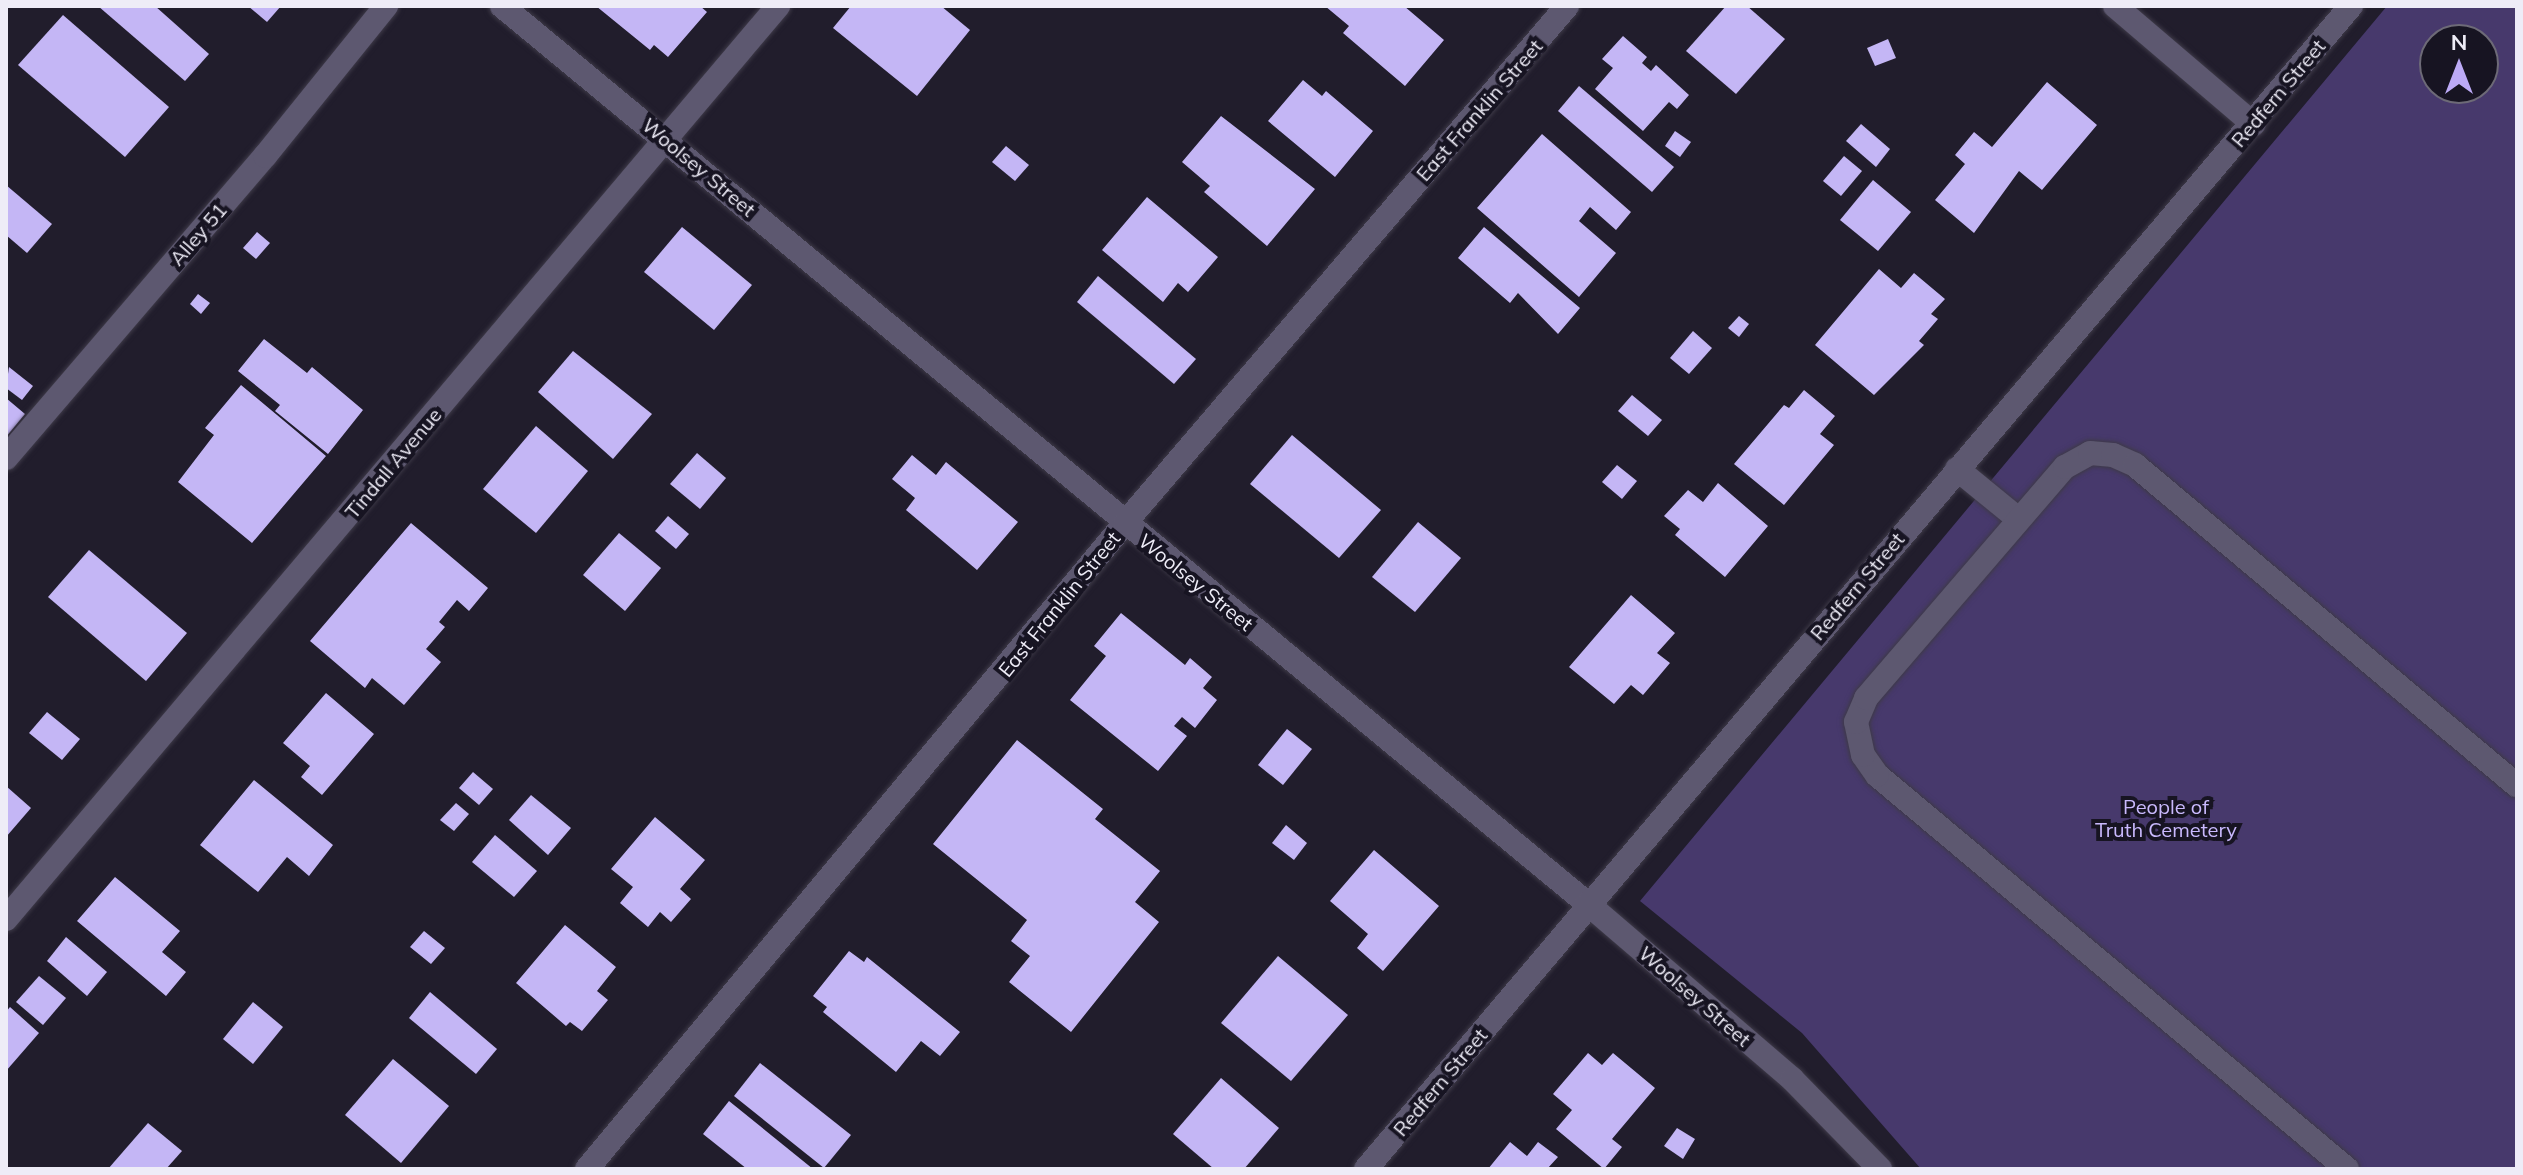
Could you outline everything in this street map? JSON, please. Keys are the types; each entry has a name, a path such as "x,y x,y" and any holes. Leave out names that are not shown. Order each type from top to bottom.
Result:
{"street":[{"name":"Alley 51","path":"6,458 255,168 386,6"},
{"name":"Woolsey Street","path":"502,6 1588,904 1792,1079 1880,1169"},
{"name":"Tindall Avenue","path":"6,919 778,6"},
{"name":"East Franklin Street","path":"587,1169 1125,523 1567,6"},
{"path":"2115,6 2253,124"},
{"name":"Redfern Street","path":"1366,1169 2351,6"},
{"path":"2347,1169 1877,775 1863,755 1856,722 1866,698 2017,518 2065,467 2090,453 2113,455 2135,465 2517,785"},
{"path":"1957,469 2017,518"}],"green space":[{"name":"People of Truth Cemetery","path":"2387,6 2517,6 2517,1169 1921,1169 1802,1033 1640,901"}],"building":[{"path":"98,6 155,6 209,54 185,81"},
{"path":"248,6 281,6 267,22"},
{"path":"596,6 700,6 707,12 668,57 654,45 650,50"},
{"path":"851,6 941,6 970,30 917,96 833,28"},
{"path":"1325,6 1404,6 1444,40 1405,86 1343,33 1349,26"},
{"path":"1726,6 1747,6 1785,39 1736,94 1686,51"},
{"path":"63,15 169,107 125,157 18,65"},
{"path":"1623,36 1647,57 1642,63 1651,71 1656,65 1689,95 1677,109 1669,102 1643,131 1595,89 1613,68 1602,59"},
{"path":"1888,39 1896,58 1875,66 1867,48"},
{"path":"1303,80 1322,96 1326,91 1373,131 1335,177 1268,121"},
{"path":"2047,82 2097,125 2042,190 2019,171 1974,233 1935,200 1965,164 1955,155 1974,132 1992,147"},
{"path":"1579,86 1674,167 1652,192 1558,111"},
{"path":"1221,116 1315,189 1267,246 1204,192 1210,186 1182,162"},
{"path":"1861,124 1890,149 1876,167 1846,141"},
{"path":"1675,131 1691,142 1680,157 1665,146"},
{"path":"1542,134 1631,212 1616,230 1590,207 1579,221 1616,253 1579,297 1477,208"},
{"path":"1006,146 1029,165 1015,181 992,162"},
{"path":"1844,156 1862,171 1841,196 1823,181"},
{"path":"1873,180 1911,212 1878,251 1840,220"},
{"path":"6,185 52,224 27,253 6,235"},
{"path":"1147,197 1218,257 1188,292 1178,283 1163,302 1102,250"},
{"path":"682,227 752,285 714,330 644,272"},
{"path":"1484,227 1580,308 1558,334 1518,293 1510,303 1458,258"},
{"path":"257,232 270,243 256,259 243,248"},
{"path":"1879,269 1901,288 1914,273 1945,299 1931,314 1938,319 1919,341 1924,345 1874,395 1815,345"},
{"path":"1098,276 1196,359 1174,384 1077,302"},
{"path":"198,294 210,303 201,314 190,304"},
{"path":"1739,316 1749,324 1739,337 1728,328"},
{"path":"1693,331 1712,348 1689,374 1670,358"},
{"path":"264,339 307,373 312,367 363,410 328,454 275,411 280,405 238,371"},
{"path":"573,351 652,414 613,459 538,392"},
{"path":"9,367 33,386 22,400 6,388"},
{"path":"241,385 326,456 252,543 178,482 214,435 205,428"},
{"path":"1804,390 1835,416 1820,434 1834,445 1784,505 1734,464 1784,405 1789,408"},
{"path":"1632,395 1662,420 1648,436 1618,411"},
{"path":"6,398 25,414 6,437"},
{"path":"536,426 588,471 536,533 483,489"},
{"path":"1292,435 1381,510 1339,558 1250,484"},
{"path":"697,453 726,478 700,509 670,484"},
{"path":"912,455 936,475 946,462 1018,522 977,570 906,510 915,498 892,479"},
{"path":"1617,465 1637,481 1622,499 1602,482"},
{"path":"1718,483 1768,526 1725,577 1675,535 1680,529 1664,516 1688,490 1703,502"},
{"path":"668,516 689,534 676,549 655,531"},
{"path":"1418,522 1461,558 1415,612 1372,577"},
{"path":"411,523 488,588 469,611 457,600 439,622 445,627 426,649 441,662 404,705 372,678 365,688 310,641"},
{"path":"619,533 661,568 625,611 583,575"},
{"path":"89,550 187,633 146,681 48,597"},
{"path":"1631,595 1675,633 1657,653 1670,663 1643,695 1631,685 1614,704 1569,667"},
{"path":"1121,613 1185,665 1190,658 1212,677 1203,688 1217,700 1195,728 1182,717 1174,726 1187,736 1158,771 1070,700 1106,656 1094,646"},
{"path":"326,693 374,734 322,795 301,777 310,766 283,743"},
{"path":"47,712 80,739 62,760 29,733"},
{"path":"1287,729 1312,749 1283,785 1258,765"},
{"path":"1017,740 1103,809 1095,819 1160,871 1135,902 1159,922 1071,1032 1009,982 1030,956 1011,941 1027,920 933,844"},
{"path":"473,772 493,789 479,805 459,788"},
{"path":"254,780 333,845 309,876 287,857 258,892 200,845"},
{"path":"6,786 31,808 6,837"},
{"path":"531,795 571,828 548,855 509,820"},
{"path":"456,803 469,814 454,831 440,820"},
{"path":"655,817 705,860 680,889 691,899 671,922 660,912 648,927 620,903 633,887 611,869"},
{"path":"1286,825 1307,843 1294,860 1272,843"},
{"path":"495,835 537,871 514,897 472,862"},
{"path":"1374,850 1439,906 1383,971 1357,948 1368,934 1330,901"},
{"path":"115,877 180,931 162,952 186,972 166,996 77,921"},
{"path":"565,925 616,967 597,991 608,1000 582,1031 570,1022 566,1026 516,983"},
{"path":"424,931 445,948 431,964 410,947"},
{"path":"66,937 107,972 87,996 47,961"},
{"path":"849,951 864,962 867,957 960,1032 940,1056 921,1041 896,1072 823,1012 827,1007 813,996"},
{"path":"1278,956 1348,1015 1291,1081 1221,1023"},
{"path":"39,976 66,998 43,1025 16,1002"},
{"path":"430,992 497,1049 476,1074 409,1018"},
{"path":"253,1002 283,1027 253,1064 223,1039"},
{"path":"10,1007 39,1033 6,1071 6,1012"},
{"path":"1588,1053 1602,1065 1613,1053 1655,1088 1612,1139 1622,1147 1604,1169 1556,1129 1572,1110 1553,1094"},
{"path":"393,1059 449,1106 401,1163 345,1115"},
{"path":"760,1063 851,1135 824,1168 734,1096"},
{"path":"1221,1078 1279,1128 1244,1169 1214,1169 1173,1134"},
{"path":"729,1101 813,1169 747,1169 703,1134"},
{"path":"148,1123 182,1151 166,1169 108,1169"},
{"path":"1677,1128 1695,1139 1683,1159 1664,1146"},
{"path":"1510,1142 1527,1156 1538,1142 1558,1157 1547,1169 1488,1169"}]}
